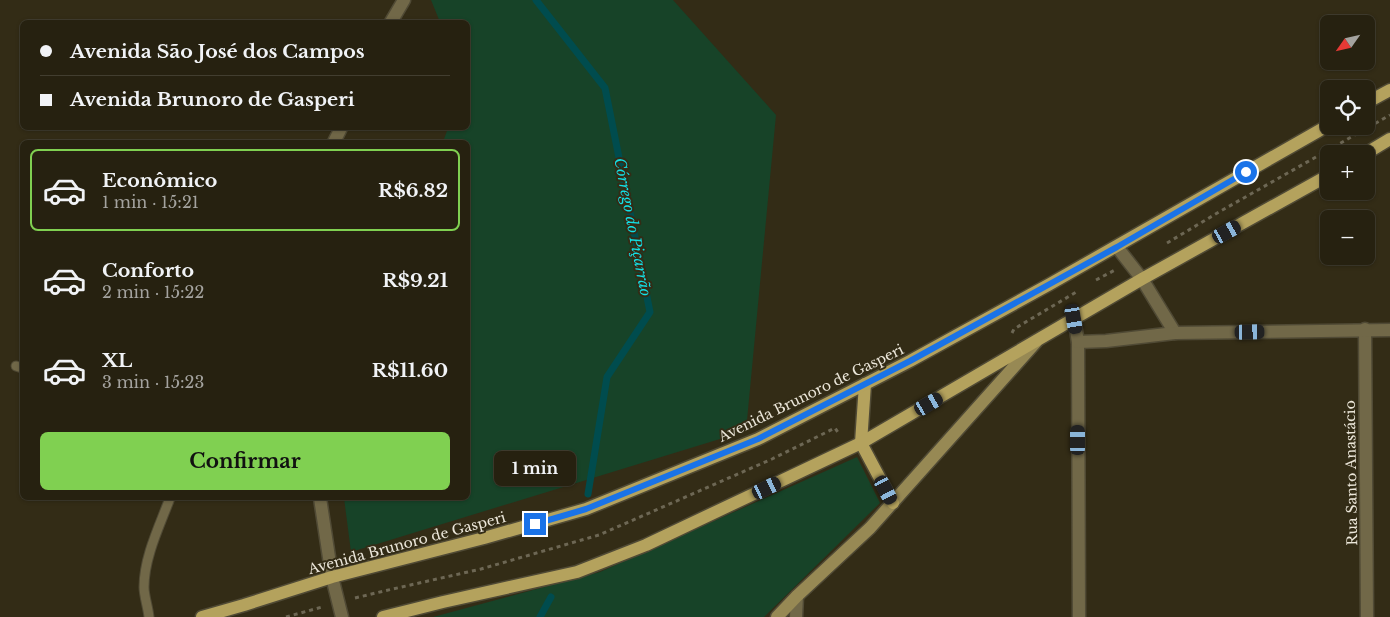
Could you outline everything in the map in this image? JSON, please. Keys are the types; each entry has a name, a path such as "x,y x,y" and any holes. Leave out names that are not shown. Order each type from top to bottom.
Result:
{"main road":[{"path":"1375,98 1390,90"},
{"name":"Avenida Brunoro de Gasperi","path":"202,617 244,606 332,577 484,538 586,509 758,439 910,361 1050,284 1320,129"},
{"path":"1375,148 1390,139"},
{"path":"384,617 577,572 646,545 861,443 1142,279 1320,180"},
{"path":"777,617 870,528 1038,339"},
{"path":"865,384 861,443 893,503"}],"street":[{"path":"392,20 404,0"},
{"path":"1117,247 1142,279 1175,333"},
{"path":"1074,319 1078,342 1079,617"},
{"name":"Rua Santo Anastácio","path":"1365,329 1368,617"},
{"path":"1078,342 1106,341 1175,333 1390,330"},
{"path":"320,500 332,577 342,617"},
{"path":"796,617 797,596"}],"lane":[{"path":"150,617 144,588 146,569 169,500"}],"green space":[{"path":"431,0 673,0 776,115 746,431 351,552 344,500 470,500 470,140 444,140 447,130 470,130 470,20 439,20"},
{"path":"857,457 880,503 764,617 433,617 600,572"}],"waterway":[{"name":"Córrego do Piçarrão","path":"536,0 605,88 650,312 607,377 588,494"},
{"name":"Córrego do Piçarrão","path":"540,617 551,597"}],"route":[{"path":"535,524 586,509 758,439 910,361 1117,247 1246,172"}]}
